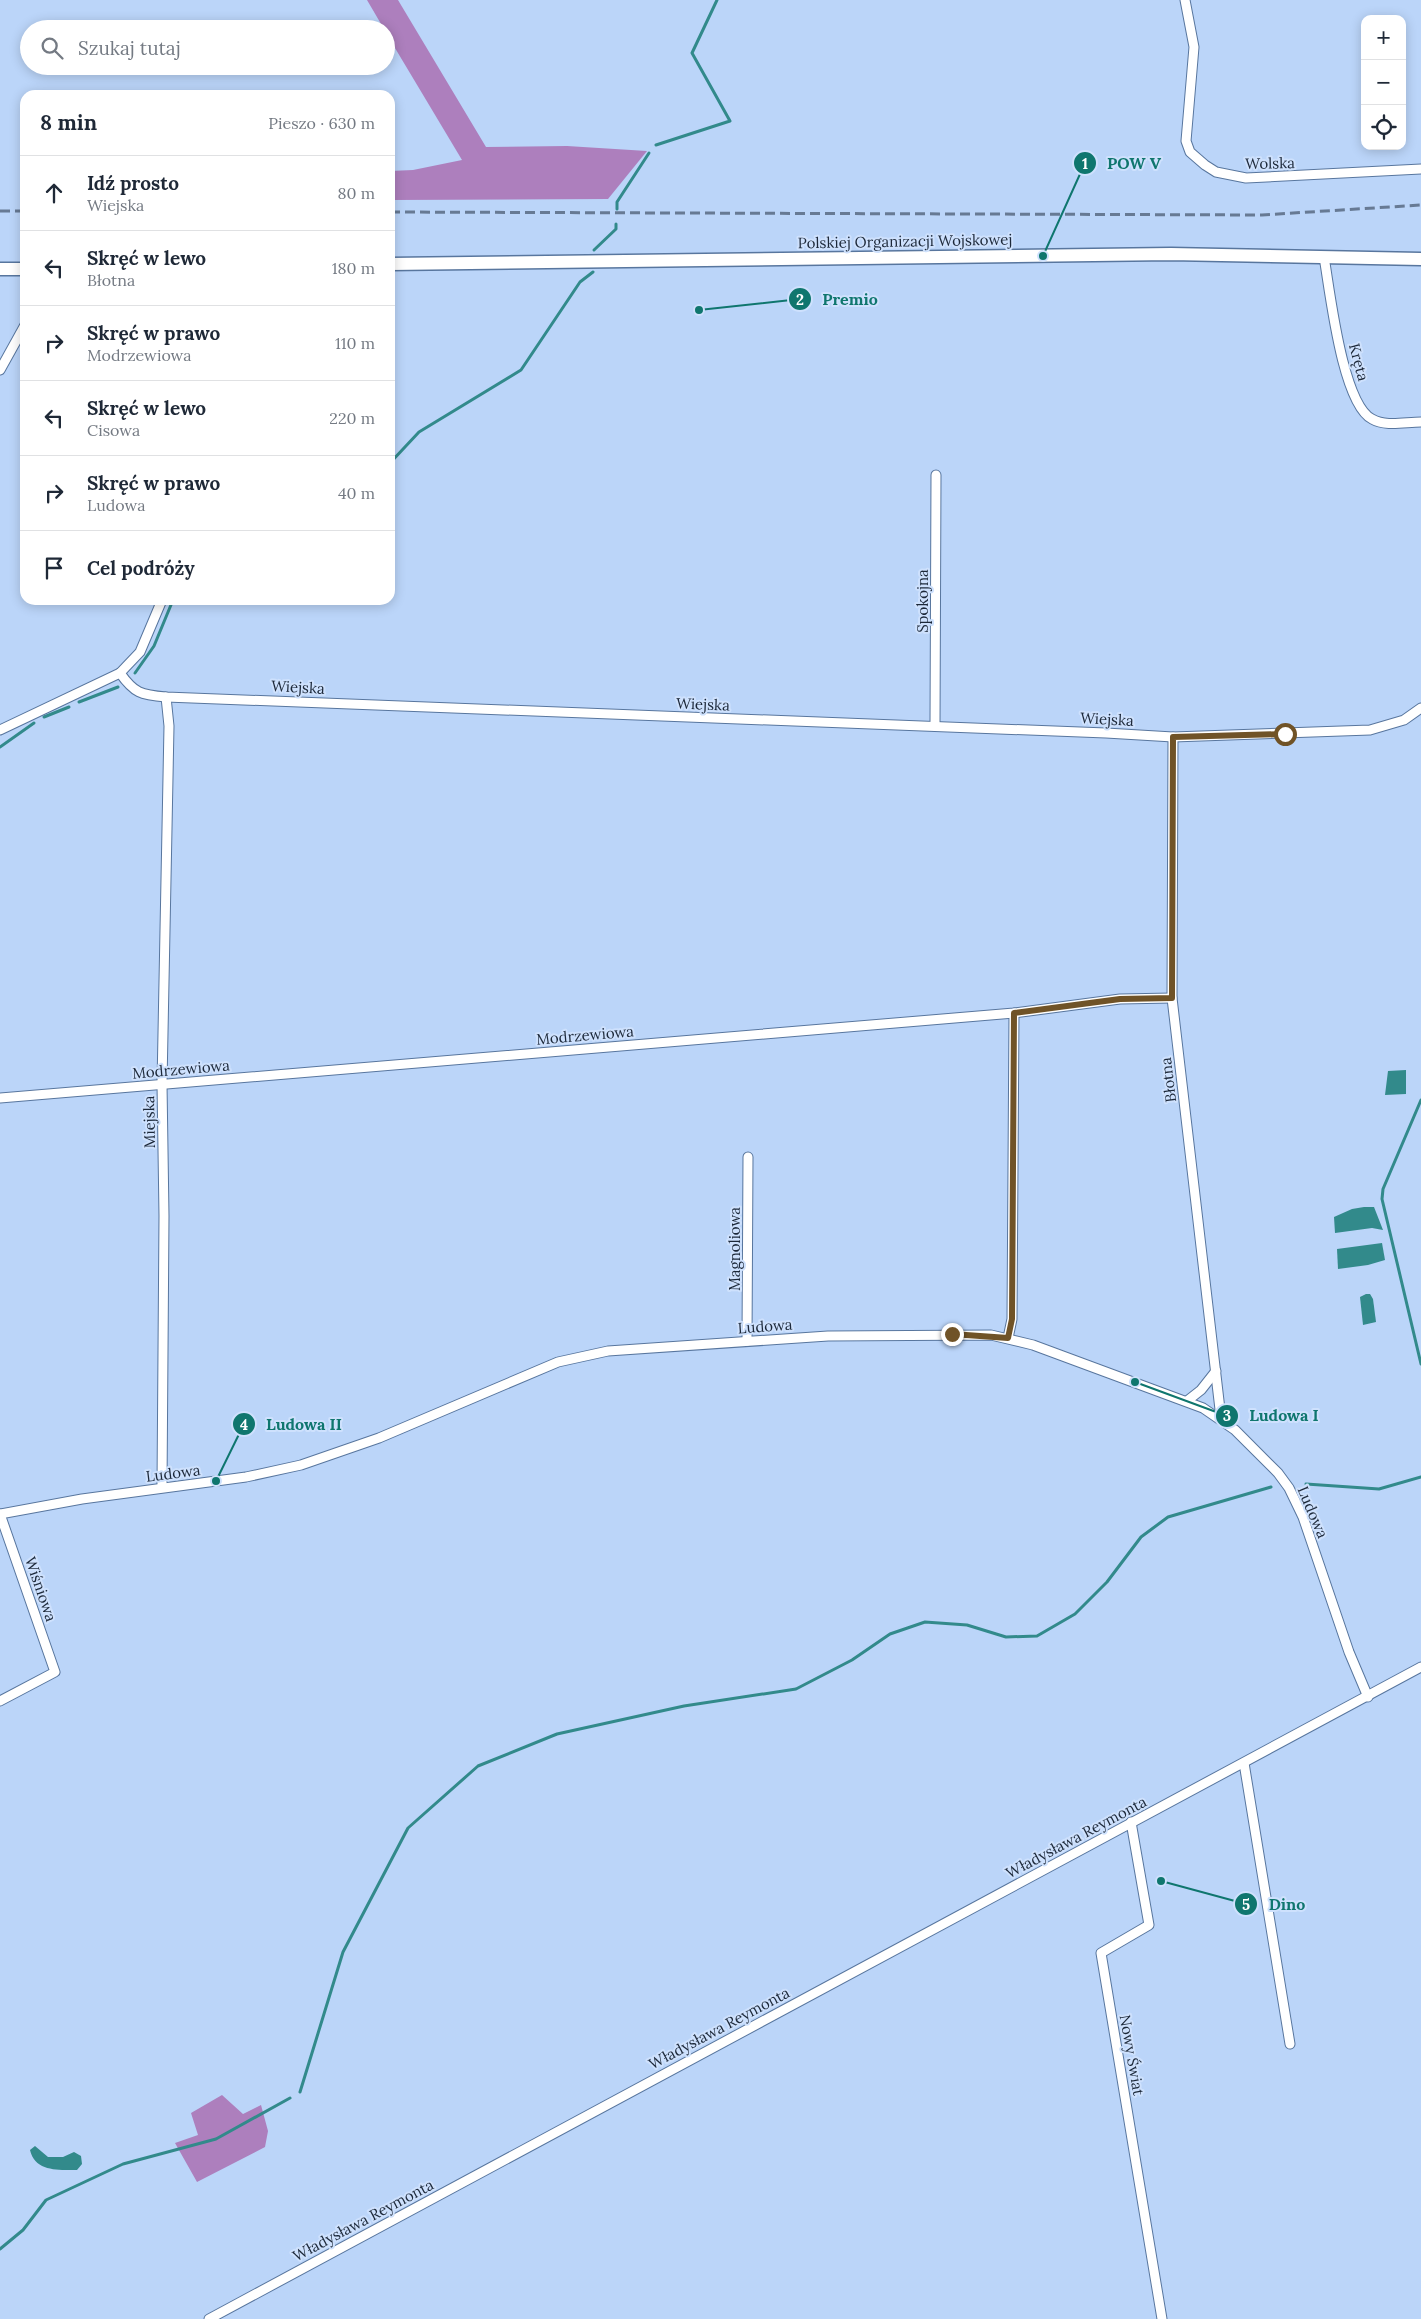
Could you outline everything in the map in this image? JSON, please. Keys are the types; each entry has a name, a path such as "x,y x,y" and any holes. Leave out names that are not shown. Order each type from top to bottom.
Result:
{"main road":[{"name":"Polskiej Organizacji Wojskowej","path":"395,264 1171,254 1421,259"},
{"path":"0,269 20,269"}],"street":[{"name":"Wolska","path":"1185,0 1194,47 1186,141 1190,152 1205,165 1216,172 1246,178 1421,168"},
{"name":"Kręta","path":"1324,257 1344,366 1362,410 1371,419 1384,424 1421,422"},
{"path":"0,370 20,334"},
{"name":"Spokojna","path":"936,475 936,726"},
{"path":"0,730 120,673 140,652 160,605"},
{"name":"Wiejska","path":"120,673 128,685 138,693 166,697 936,726 1173,737 1370,730 1404,720 1421,708"},
{"name":"Miejska","path":"162,1487 164,1216 162,1084 169,726 166,697"},
{"name":"Błotna","path":"1173,737 1172,998 1221,1418"},
{"name":"Modrzewiowa","path":"0,1098 1014,1013 1120,999 1172,998"},
{"path":"1008,1338 1012,1319 1014,1013"},
{"name":"Magnoliowa","path":"747,1341 748,1158"},
{"name":"Ludowa","path":"0,1514 162,1487 246,1477 309,1463 379,1438 558,1362 583,1355 608,1351 828,1336 952,1334 1008,1338 1033,1344 1187,1401 1221,1418 1235,1430 1278,1474 1296,1501 1349,1652 1368,1696"},
{"path":"1187,1401 1201,1390 1216,1371"},
{"name":"Wiśniowa","path":"0,1514 55,1672 0,1701"},
{"name":"Władysława Reymonta","path":"209,2319 1421,1667"},
{"path":"1244,1763 1290,2044"},
{"name":"Nowy Świat","path":"1131,1822 1149,1926 1101,1953 1162,2319"}],"shaded area":[{"path":"367,0 398,0 486,147 567,146 647,151 608,199 395,200 395,171 413,170 462,160 395,48 395,20 379,20"},
{"path":"1406,1070 1406,1094 1385,1095 1388,1071"},
{"path":"1374,1207 1383,1230 1372,1228 1335,1233 1334,1217 1352,1209"},
{"path":"1382,1243 1385,1260 1368,1265 1338,1269 1337,1249"},
{"path":"1370,1294 1373,1299 1376,1322 1363,1325 1360,1297"},
{"path":"222,2095 243,2114 261,2105 268,2131 265,2147 197,2182 175,2143 198,2135 191,2113"},
{"path":"35,2146 48,2157 63,2157 74,2152 81,2156 82,2164 77,2170 42,2166 33,2157 30,2150"}],"waterway":[{"path":"656,145 730,121 692,53 717,0"},
{"path":"617,209 617,202 649,153"},
{"path":"594,250 616,229 616,224"},
{"path":"395,458 419,432 521,370 580,282 593,272"},
{"path":"135,673 154,646 171,605"},
{"path":"79,702 118,687"},
{"path":"44,717 69,707"},
{"path":"0,747 34,723"},
{"path":"1421,1100 1383,1189 1382,1199 1421,1364"},
{"path":"1306,1484 1379,1489 1421,1477"},
{"path":"300,2092 343,1952 408,1828 478,1766 557,1734 684,1706 796,1689 852,1660 890,1634 925,1622 967,1625 1006,1637 1037,1636 1075,1614 1107,1582 1141,1537 1168,1517 1271,1487"},
{"path":"0,2249 23,2230 46,2200 123,2164 216,2139 290,2098"}],"railway":[{"path":"395,212 1262,215 1421,205"},
{"path":"0,211 20,211"}],"place":[{"name":"POW V","path":"1043,256"},
{"name":"Premio","path":"699,310"},
{"name":"Ludowa I","path":"1135,1382"},
{"name":"Ludowa II","path":"216,1481"},
{"name":"Dino","path":"1161,1881"}],"route":[{"path":"952,1334 991,1335 1008,1338 1012,1319 1014,1013 1120,999 1172,998 1173,737 1285,734"}]}
